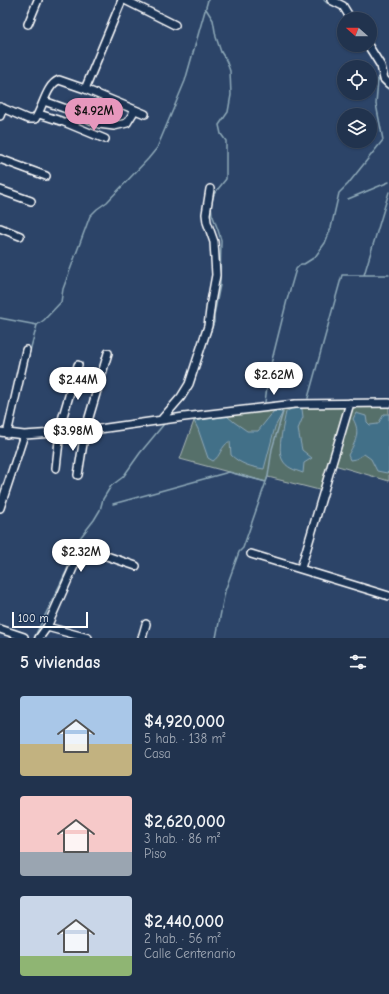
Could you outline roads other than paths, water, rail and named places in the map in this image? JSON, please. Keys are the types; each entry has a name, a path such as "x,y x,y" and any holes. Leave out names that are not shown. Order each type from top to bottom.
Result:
{"street":[{"path":"28,24 38,0"},
{"path":"85,89 124,0 175,25"},
{"path":"331,0 343,6 347,12"},
{"path":"372,52 381,66 384,80 389,84"},
{"path":"0,116 2,108 31,120 35,119 39,114 51,85 59,80 145,114"},
{"path":"44,101 75,112 99,124 114,126 126,122 135,110"},
{"path":"39,114 64,122 105,139"},
{"path":"0,158 46,176"},
{"path":"161,421 181,397 189,384 208,326 216,275 214,242 207,222 206,214 210,189"},
{"path":"0,190 31,201"},
{"path":"0,228 20,236"},
{"path":"26,350 4,433 24,435 85,431 278,405 389,403"},
{"path":"78,475 85,431 108,353"},
{"path":"56,468 61,423 78,365"},
{"path":"301,568 350,403"},
{"path":"0,508 24,435"},
{"path":"39,638 47,627 81,550 86,549 136,566"},
{"path":"251,554 389,596"},
{"path":"142,638 146,624"},
{"path":"47,627 88,638"},
{"path":"0,629 24,637"}],"water":[{"path":"294,407 302,409 303,417 298,429 302,450 312,458 304,463 303,473 288,467 282,459 280,449 286,412"},
{"path":"274,411 283,412 275,427 264,469 246,465 234,458 231,455 230,441 224,446 216,459 213,461 208,458 194,421 227,416 247,431 258,431"},
{"path":"356,413 366,416 367,422 370,425 378,424 384,414 389,414 389,471 387,473 377,471 371,459 364,454 356,459 350,460 348,455 355,442 357,433 357,428 353,419"}],"waterway":[{"path":"26,366 37,325 44,320 61,302 63,289 90,216 107,202 157,148 185,81 208,0"},
{"path":"324,0 327,3 332,4"},
{"path":"204,350 214,322 220,285 221,240 212,214 211,205 214,194 226,179 226,141 221,134 219,125 228,112 231,95 230,71 221,52 216,37 213,20 206,9"},
{"path":"367,52 373,60"},
{"path":"265,402 269,372 296,269 301,264 304,264 315,257 325,243 331,228 339,193 383,140 376,104 379,68"},
{"path":"377,79 389,90"},
{"path":"348,199 389,182"},
{"path":"364,275 389,192"},
{"path":"308,398 342,275 389,275"},
{"path":"0,318 37,325"},
{"path":"170,415 186,395 197,371"},
{"path":"216,638 225,591 239,552 243,548 268,476 272,449 283,412 278,411"},
{"path":"34,638 66,572 80,538 100,510 103,499 111,486 123,477 140,453 164,424"},
{"path":"113,504 229,472 266,482"}]}
